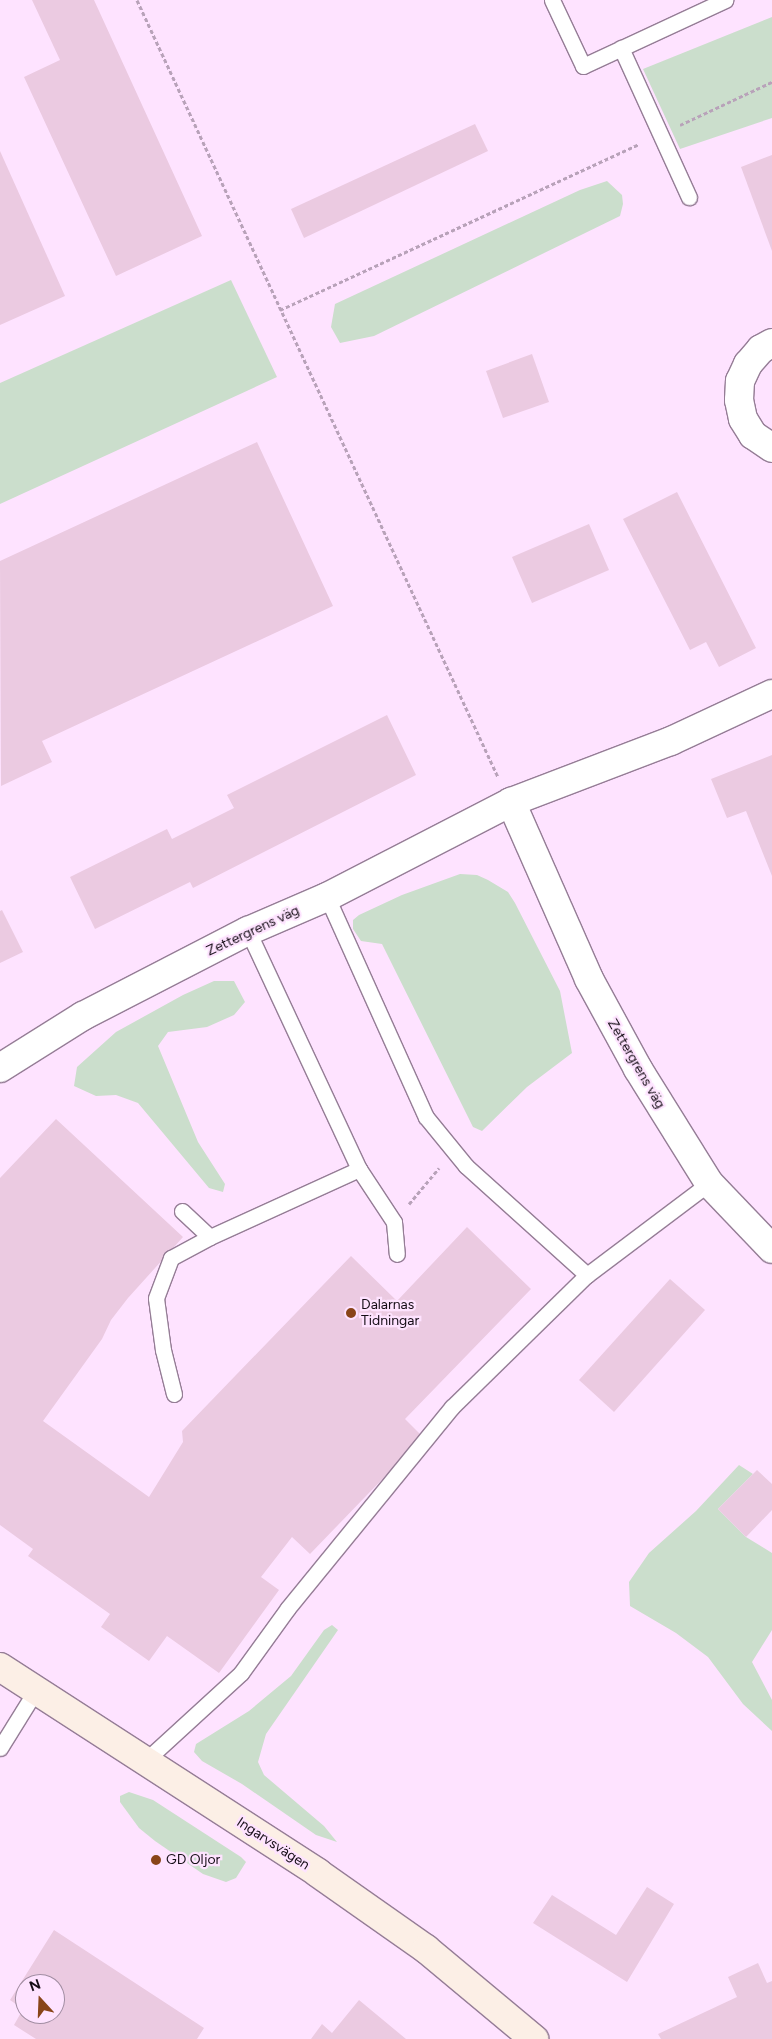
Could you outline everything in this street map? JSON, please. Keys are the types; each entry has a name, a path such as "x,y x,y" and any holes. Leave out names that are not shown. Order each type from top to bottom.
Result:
{"street":[{"path":"772,343 761,349 748,364 740,381 739,400 744,419 753,435 772,448"},
{"name":"Zettergrens väg","path":"0,1068 83,1016 248,932 327,897 511,802 671,741 772,694"},
{"name":"Zettergrens väg","path":"511,802 589,979 638,1069 709,1183 772,1249"},
{"name":"Ingarvsvägen","path":"0,1667 318,1873 426,1949 534,2039"}],"lane":[{"path":"552,0 583,66 725,0"},
{"path":"621,48 688,197"},
{"path":"327,897 426,1117 466,1166 587,1275"},
{"path":"248,932 359,1169 394,1222 397,1254"},
{"path":"174,1394 162,1350 156,1298 171,1258 210,1237 359,1169"},
{"path":"145,1761 241,1673 288,1608 452,1407 587,1275 709,1183"},
{"path":"182,1211 210,1237"},
{"path":"0,1748 36,1690"}],"path":[{"path":"137,0 486,756 511,802"},
{"path":"280,310 772,82"},
{"path":"394,1222 454,1150"}],"green space":[{"path":"772,17 772,118 680,149 643,69"},
{"path":"607,181 622,195 623,204 620,216 374,336 340,343 331,327 335,304 580,190"},
{"path":"231,280 277,377 0,504 0,383"},
{"path":"460,874 477,875 488,880 508,892 515,903 560,991 572,1053 527,1087 482,1131 473,1127 382,944 361,941 353,929 353,920 359,915 402,895"},
{"path":"214,981 234,981 245,1002 234,1015 207,1027 168,1032 158,1046 198,1142 225,1184 223,1192 209,1188 138,1103 116,1095 96,1096 74,1086 77,1067 116,1032 183,995"},
{"path":"739,1465 753,1474 718,1509 746,1537 772,1553 772,1630 752,1662 772,1700 772,1731 743,1704 708,1657 676,1633 630,1606 629,1582 649,1553 696,1511"},
{"path":"332,1625 338,1630 266,1734 258,1762 264,1775 324,1826 337,1842 316,1835 242,1784 202,1761 194,1752 196,1744 249,1711 291,1676 324,1630"},
{"path":"129,1792 153,1800 241,1857 246,1862 236,1878 226,1882 203,1874 155,1841 139,1828 120,1802 120,1796"}],"building":[{"path":"32,0 94,0 202,236 116,276 24,77 60,60"},
{"path":"475,124 488,151 304,238 291,209"},
{"path":"0,151 65,296 0,325"},
{"path":"772,155 772,251 741,167"},
{"path":"532,354 549,402 503,418 486,371"},
{"path":"257,442 333,606 42,741 52,762 1,786 0,561"},
{"path":"677,492 756,648 719,667 706,642 690,650 623,519"},
{"path":"589,524 609,570 532,603 512,557"},
{"path":"387,715 416,775 193,888 190,882 95,929 70,877 167,829 172,839 234,808 227,795"},
{"path":"772,755 772,876 746,811 727,818 711,779"},
{"path":"2,910 23,952 0,963 0,911"},
{"path":"56,1119 183,1237 128,1298 111,1320 102,1339 43,1421 149,1497 183,1442 182,1431 351,1256 397,1301 467,1227 531,1289 405,1419 423,1437 310,1554 292,1537 261,1577 279,1590 219,1673 167,1636 149,1661 101,1627 110,1614 28,1556 33,1549 0,1525 0,1178"},
{"path":"670,1279 705,1310 614,1412 579,1380"},
{"path":"757,1470 772,1484 772,1510 746,1537 718,1509"},
{"path":"647,1887 674,1904 627,1982 533,1923 552,1895 616,1935"},
{"path":"54,1930 204,2028 197,2039 36,2039 14,2025 15,2023 65,2024 65,1974 26,1974"},
{"path":"758,1963 767,1983 772,1981 772,2039 661,2039 658,2034 737,1997 728,1977"},
{"path":"15,1992 15,2003 10,2000"},
{"path":"359,2000 406,2039 311,2039 322,2024 332,2033"}],"place":[{"name":"Dalarnas Tidningar","path":"351,1313"},
{"name":"GD Oljor","path":"156,1860"}]}
